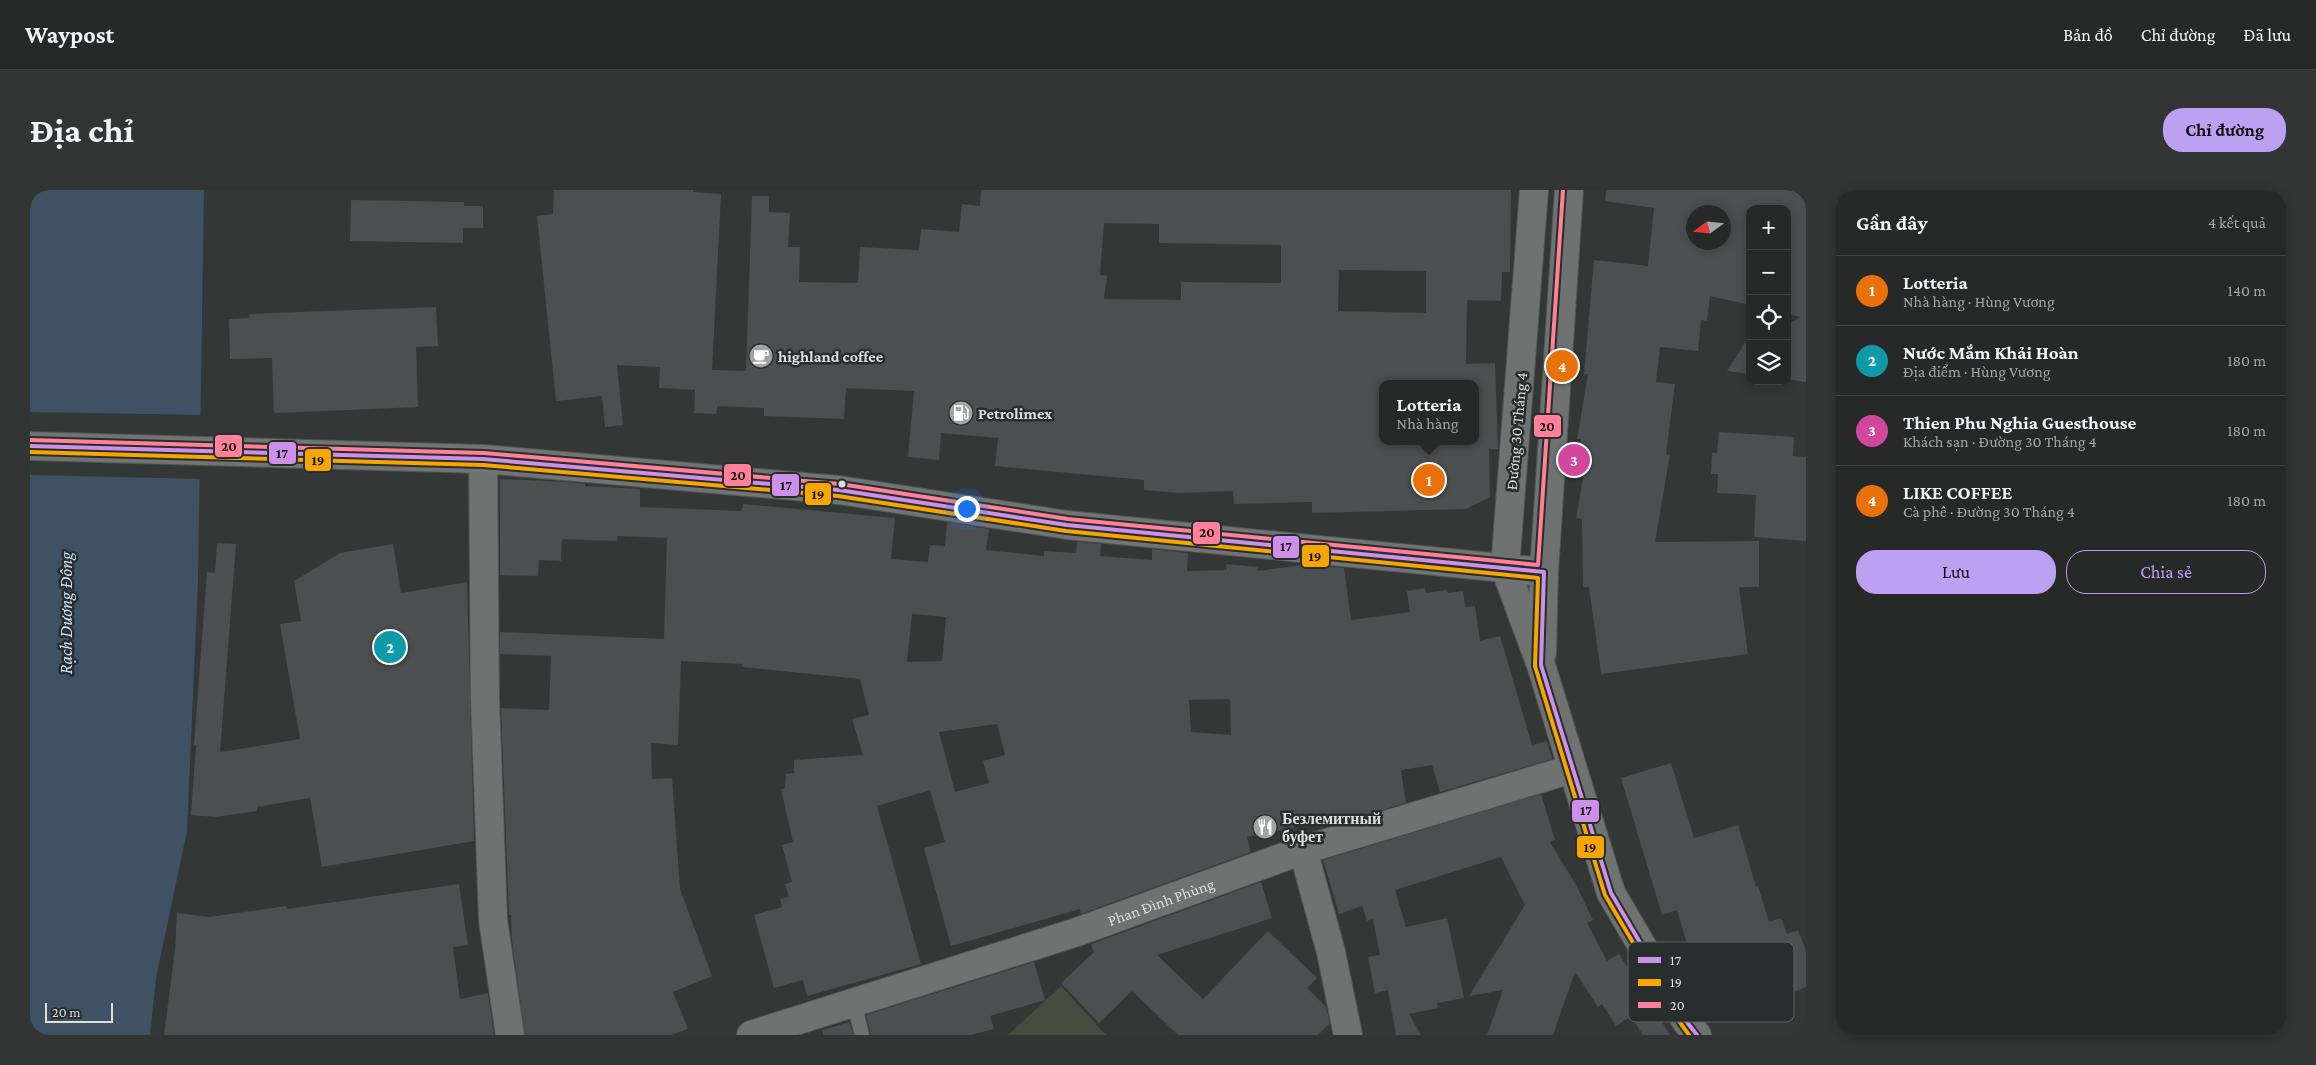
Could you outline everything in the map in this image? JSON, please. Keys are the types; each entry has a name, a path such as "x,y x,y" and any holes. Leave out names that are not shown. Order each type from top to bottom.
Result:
{"main road":[{"path":"30,446 483,460 839,490 1067,524 1544,572"}],"street":[{"name":"Đường 30 Tháng 4","path":"1534,190 1505,568 1541,665 1610,893 1639,942"},
{"name":"Đường 30 Tháng 4","path":"1541,665 1544,572 1569,190"},
{"path":"1528,276 1564,277"},
{"path":"483,460 485,699 493,920 510,1035"},
{"name":"Phan Đình Phùng","path":"755,1034 1077,932 1303,850 1572,769"},
{"path":"1303,850 1331,952 1348,1035"},
{"name":"Đường 30 Tháng 4","path":"1687,1022 1697,1035"}],"lane":[{"path":"854,1003 862,1035"}],"green space":[{"path":"1061,986 1106,1035 1008,1035"}],"water":[{"name":"Rạch Dương Đông","path":"30,190 204,190 198,580 187,831 156,978 150,1035 30,1035"}],"pier":[{"path":"30,412 203,415 202,479 30,475"}],"building":[{"path":"554,190 693,190 693,192 721,194 712,370 746,371 752,196 769,196 769,212 790,213 788,247 800,247 799,282 858,283 860,247 919,250 921,229 959,232 962,204 980,206 981,190 1511,190 1510,272 1502,272 1501,301 1467,300 1466,364 1495,363 1498,449 1489,449 1490,497 1466,509 1312,513 1312,502 1234,504 1233,491 1179,493 1144,490 1144,480 995,466 998,438 941,433 939,460 908,457 914,391 846,388 844,419 764,416 764,408 717,406 716,414 694,413 695,390 659,388 660,367 617,365 623,425 605,427 602,396 556,401 537,216 553,214","holes":["1104,223 1159,224 1159,243 1281,245 1281,283 1181,282 1181,300 1104,299 1107,276 1100,275","1339,270 1426,271 1426,313 1338,311"]},
{"path":"1606,190 1806,190 1806,382 1791,380 1791,322 1801,317 1791,315 1791,205 1746,205 1746,304 1710,296 1707,321 1701,320 1698,351 1660,347 1656,382 1675,384 1666,454 1670,455 1655,542 1759,541 1759,587 1739,587 1748,654 1601,674 1589,587 1583,587 1582,519 1576,518 1585,467 1577,466 1581,439 1577,439 1588,374 1584,374 1594,260 1648,266 1654,208 1605,201"},
{"path":"351,200 464,202 464,206 483,206 483,228 463,228 463,243 350,241"},
{"path":"436,307 438,346 416,347 418,407 274,413 272,358 230,359 229,319 250,318 249,314"},
{"path":"1746,341 1746,373 1727,371"},
{"path":"1719,432 1794,437 1793,456 1806,457 1806,541 1754,537 1756,495 1717,493 1718,474 1711,474 1712,453 1717,453"},
{"path":"500,479 568,482 585,484 585,486 640,489 640,507 742,511 743,504 895,518 891,559 928,562 930,545 945,546 947,522 989,529 986,550 1044,556 1044,551 1076,553 1077,542 1101,544 1100,556 1152,560 1152,549 1188,553 1187,571 1227,570 1226,564 1257,567 1258,571 1302,565 1344,568 1351,620 1410,612 1407,591 1425,588 1426,593 1447,590 1448,593 1463,591 1465,607 1475,606 1480,641 1500,636 1532,745 1547,741 1552,759 1440,792 1432,765 1401,770 1406,803 1336,824 1335,820 1293,825 1294,828 1247,837 1251,852 1081,914 1080,909 951,946 924,848 945,842 930,790 877,806 921,964 807,996 803,980 774,988 754,915 782,907 780,899 789,897 785,884 792,882 782,845 793,842 781,789 785,788 786,774 794,773 794,760 863,755 852,719 869,715 860,679 742,667 742,664 681,661 678,745 651,743 652,779 672,778 680,889 712,976 673,992 688,1029 671,1035 525,1035 512,941 511,915 509,915 501,708 549,710 551,656 500,654 500,632 664,639 667,538 618,536 617,541 562,539 561,561 539,560 538,576 500,575","holes":["912,614 946,617 942,661 907,662","1230,699 1231,735 1191,732 1189,700","997,724 1005,755 983,761 989,783 955,792 939,732"]},
{"path":"217,543 236,544 220,752 300,739 280,624 301,621 294,581 340,553 393,544 401,593 467,582 474,841 322,867 310,798 257,807 257,811 215,817 191,815 196,745 194,745 207,572 215,573"},
{"path":"1671,763 1694,838 1738,825 1756,887 1758,886 1769,922 1781,918 1787,934 1798,930 1806,951 1806,987 1794,992 1794,942 1687,942 1677,910 1662,915 1621,778"},
{"path":"1541,794 1555,840 1550,842 1576,885 1593,920 1587,923 1607,961 1619,954 1628,968 1628,1018 1616,1026 1602,1004 1598,1007 1575,972 1553,1035 1487,1035 1503,990 1469,996 1525,905 1501,857 1395,890 1406,927 1447,918 1464,998 1437,1003 1438,1008 1409,1014 1421,1035 1396,1035 1388,990 1375,993 1368,957 1380,955 1373,919 1367,921 1362,906 1339,914 1323,860"},
{"path":"1261,882 1272,918 1157,955 1203,999 1268,931 1317,978 1307,988 1326,1007 1330,1023 1318,1035 1178,1035 1132,991 1099,1023 1061,983 1094,952 1091,944"},
{"path":"459,884 468,945 453,947 460,999 488,993 494,1035 164,1035 175,950 177,913 210,917 286,906 287,909"},
{"path":"1034,962 1045,1000 990,1016 994,1029 971,1035 871,1035 866,1015"},
{"path":"850,1022 853,1035 823,1035 822,1030"},
{"path":"1635,1022 1662,1022 1670,1035 1643,1035"}],"transit line":[{"name":"20","path":"30,440 484,453 840,484 1068,519 1538,565 1563,190"},
{"name":"17","path":"30,446 483,459 839,490 1067,525 1544,572 1541,665 1611,893 1640,942"},
{"name":"19","path":"30,452 483,465 838,496 1066,531 1538,578 1535,666 1605,895 1633,942"},
{"name":"19","path":"1680,1022 1689,1035"},
{"name":"17","path":"1687,1022 1697,1035"}],"place":[{"name":"highland coffee","path":"761,356"},
{"name":"LIKE COFFEE","path":"1562,366"},
{"name":"Petrolimex","path":"961,413"},
{"name":"Thien Phu Nghia Guesthouse","path":"1574,460"},
{"name":"Lotteria","path":"1429,480"},
{"name":"Nước Mắm Khải Hoàn","path":"390,647"},
{"name":"Безлемитный буфет","path":"1265,827"}]}
